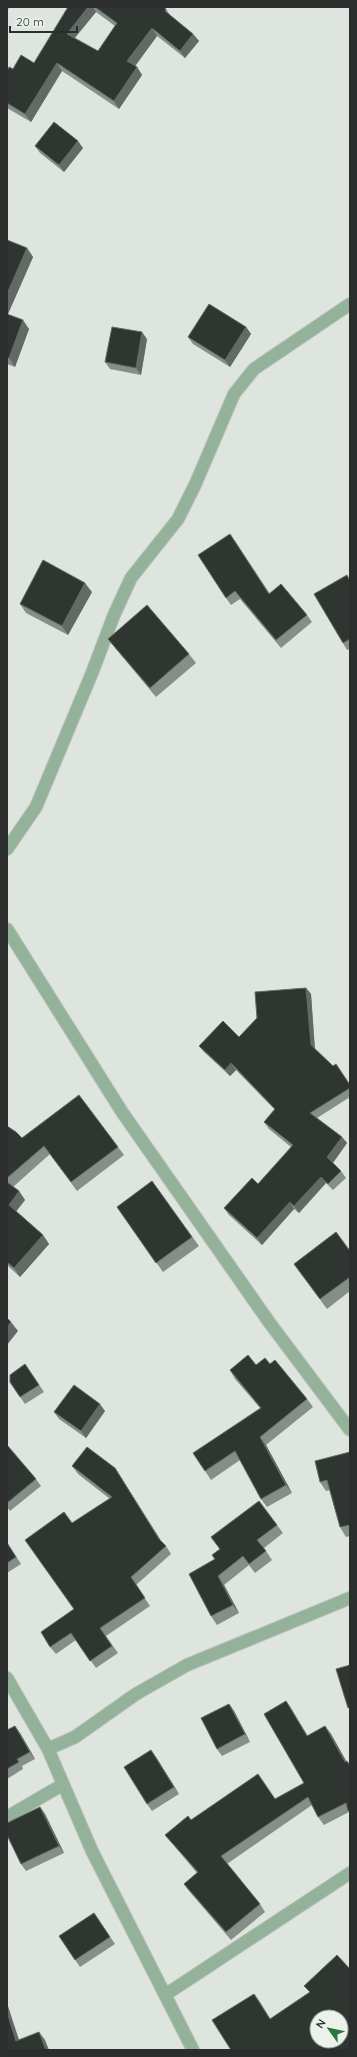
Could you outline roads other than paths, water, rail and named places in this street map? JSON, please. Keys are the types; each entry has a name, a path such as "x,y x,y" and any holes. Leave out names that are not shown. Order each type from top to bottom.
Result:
{"street":[{"path":"7,850 36,807 92,673 114,615 131,578 178,519 195,485 234,394 254,369 350,304"},
{"path":"7,929 122,1112 269,1322 350,1430"},
{"path":"48,1749 76,1737 136,1694 187,1665 350,1598"},
{"path":"7,1678 48,1749 62,1785 92,1851 193,2050"},
{"path":"7,1817 62,1785"},
{"path":"165,1995 350,1873"}]}
